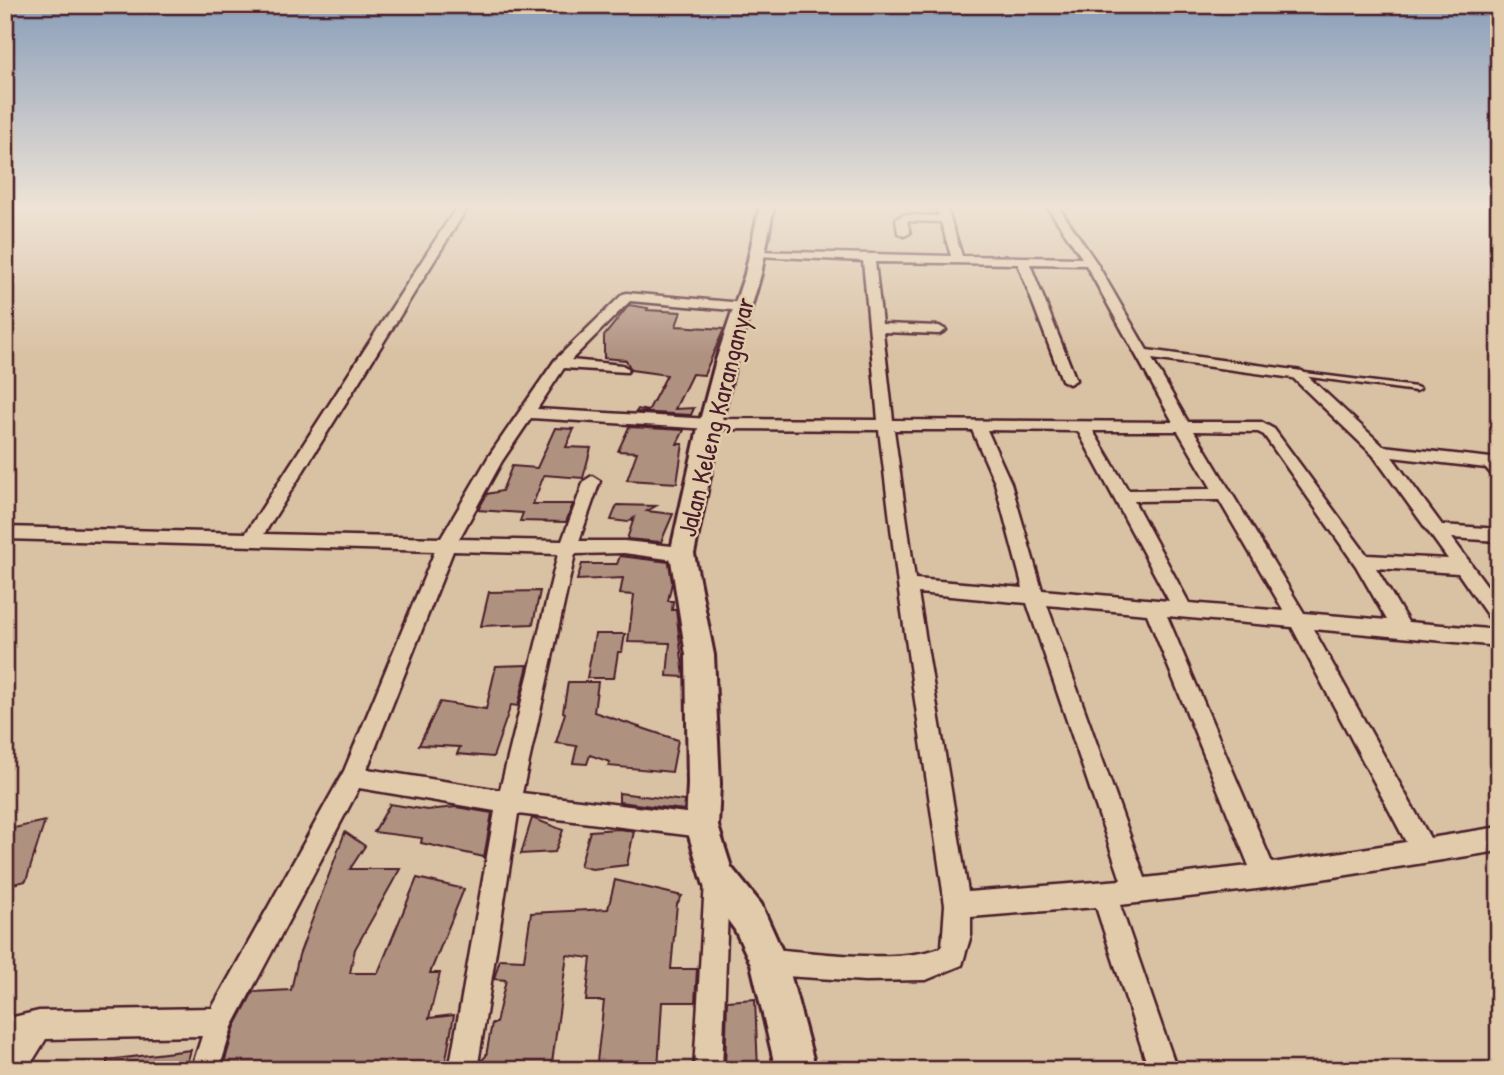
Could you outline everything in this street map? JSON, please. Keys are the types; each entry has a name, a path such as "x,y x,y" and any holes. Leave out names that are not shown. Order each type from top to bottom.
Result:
{"main road":[{"name":"Jalan Keleng Karanganyar","path":"756,255 710,424 682,554 700,655 704,784 702,826 717,877 748,917 769,962 796,1070"}],"street":[{"path":"251,540 432,255"},
{"path":"853,255 958,261 1090,261"},
{"path":"956,255 958,261"},
{"path":"1086,255 1296,618 1424,851"},
{"path":"769,962 865,968 926,967 953,956 958,935 958,905 907,585 886,426 869,258"},
{"path":"1023,261 1069,380"},
{"path":"205,1070 220,1021 352,777 447,544 526,413 560,363 626,298 743,307"},
{"path":"878,328 939,330"},
{"path":"1144,354 1297,374 1379,451 1499,617"},
{"path":"560,363 622,369"},
{"path":"526,413 710,424 1184,428 1258,426 1267,430 1362,561 1401,628"},
{"path":"978,426 1003,484 1035,598 1136,891"},
{"path":"1083,427 1182,608"},
{"path":"1379,451 1496,466"},
{"path":"463,1070 508,802 568,548 592,481"},
{"path":"1123,496 1225,494"},
{"path":"1436,531 1499,535"},
{"path":"5,533 568,548 624,547 682,554"},
{"path":"1362,561 1462,567"},
{"path":"907,585 1499,638"},
{"path":"1153,606 1265,876"},
{"path":"352,777 508,802 702,826"},
{"path":"958,905 1136,891 1265,876 1499,839"},
{"path":"708,1070 717,877"},
{"path":"1104,892 1163,1070"},
{"path":"5,1033 39,1026 220,1021"},
{"path":"11,1070 39,1026"}],"lane":[{"path":"1297,374 1416,389"}],"building":[{"path":"629,305 648,308 647,310 681,312 676,326 724,329 704,375 692,374 675,409 694,408 691,415 636,412 638,409 648,411 667,375 631,370 626,360 604,358 604,336"},
{"path":"629,427 684,430 677,444 683,444 677,483 627,480 637,452 618,451"},
{"path":"555,428 574,429 566,447 591,448 583,478 544,475 533,504 573,504 566,522 520,521 523,513 478,510 487,494 502,491 512,466 537,468"},
{"path":"617,505 656,506 647,511 673,514 661,542 627,539 634,518 628,522 611,520"},
{"path":"620,556 669,562 672,582 668,601 673,601 672,610 676,610 684,677 667,676 670,643 628,642 634,595 620,594 623,578 577,580 582,564 617,564"},
{"path":"540,591 533,624 481,626 489,592"},
{"path":"595,634 625,634 622,652 618,652 614,678 587,678"},
{"path":"528,665 518,706 511,705 493,757 457,754 460,747 419,745 440,702 486,709 496,666"},
{"path":"568,682 598,682 594,712 678,740 672,772 608,766 610,762 590,755 587,764 573,763 577,746 556,743 565,713"},
{"path":"619,793 685,801 684,810 619,802"},
{"path":"390,804 427,810 456,807 492,813 484,857 421,843 422,838 374,832"},
{"path":"532,818 563,830 555,852 521,854"},
{"path":"45,821 26,881 5,886 5,830"},
{"path":"590,831 634,831 627,865 592,869 580,866"},
{"path":"345,832 365,846 350,869 400,869 355,949 350,973 378,973 417,878 464,889 430,973 440,973 429,1018 454,1015 444,1070 331,1070 333,1062 299,1065 297,1070 222,1070 235,1026 253,992 291,990 299,955"},
{"path":"615,880 682,896 677,904 671,969 697,969 695,1002 662,1002 658,1070 596,1070 604,1001 586,1001 591,958 567,955 551,1070 480,1070 481,1061 486,1056 492,1023 496,1023 506,980 494,979 500,959 524,960 531,913 608,909"},
{"path":"755,999 758,1070 725,1070 727,1001"},
{"path":"191,1050 185,1070 107,1070 107,1060"}]}
